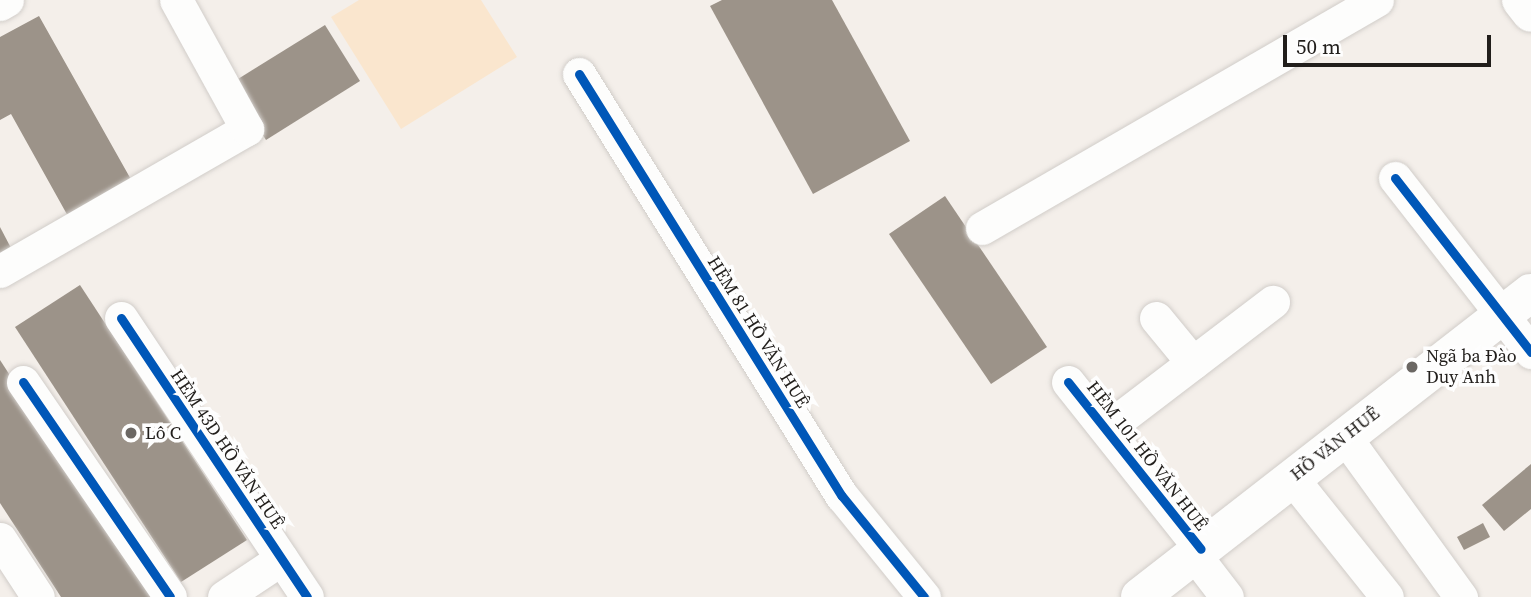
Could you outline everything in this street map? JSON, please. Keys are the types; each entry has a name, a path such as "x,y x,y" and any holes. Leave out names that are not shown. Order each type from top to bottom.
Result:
{"main road":[{"path":"1521,0 1531,13"},
{"name":"HỒ VĂN HUÊ","path":"1140,597 1516,303"}],"street":[{"path":"0,4 7,0"},
{"path":"0,271 247,129 176,0"},
{"path":"982,228 1377,0"},
{"name":"HẺM 81 HỒ VĂN HUÊ","path":"579,74 842,496 924,597"},
{"path":"1395,178 1516,303 1531,352"},
{"name":"HẺM 101 HỒ VĂN HUÊ","path":"1106,429 1273,302"},
{"name":"HẺM 43D HỒ VĂN HUÊ","path":"121,318 307,597"},
{"path":"1156,318 1194,363"},
{"path":"23,382 170,597"},
{"name":"HẺM 101 HỒ VĂN HUÊ","path":"1069,382 1197,552 1227,597"},
{"path":"1345,437 1461,597"},
{"path":"1292,478 1387,597"},
{"path":"0,539 37,597"},
{"path":"224,597 281,559"}],"shaded area":[{"path":"359,0 481,0 517,57 401,129 331,17"}],"building":[{"path":"722,0 832,0 910,141 813,194 710,6"},
{"path":"39,16 133,183 69,218 11,114 0,120 0,37"},
{"path":"325,25 360,81 266,140 230,84"},
{"path":"945,196 1047,347 991,384 889,234"},
{"path":"0,227 11,248 0,254"},
{"name":"Lô C","path":"80,285 247,540 181,582 15,327"},
{"path":"0,360 154,597 61,597 0,503"},
{"path":"1531,464 1531,509 1504,531 1482,505"},
{"path":"1483,523 1490,537 1464,550 1457,537"}],"cycle path":[{"path":"579,74 842,496 924,597"},
{"path":"1395,178 1531,352"},
{"path":"121,318 307,597"},
{"path":"23,382 170,597"},
{"path":"1068,382 1201,549"}],"place":[{"name":"Ngã ba Đào Duy Anh","path":"1412,367"},
{"name":"Lô C","path":"131,433"}]}
